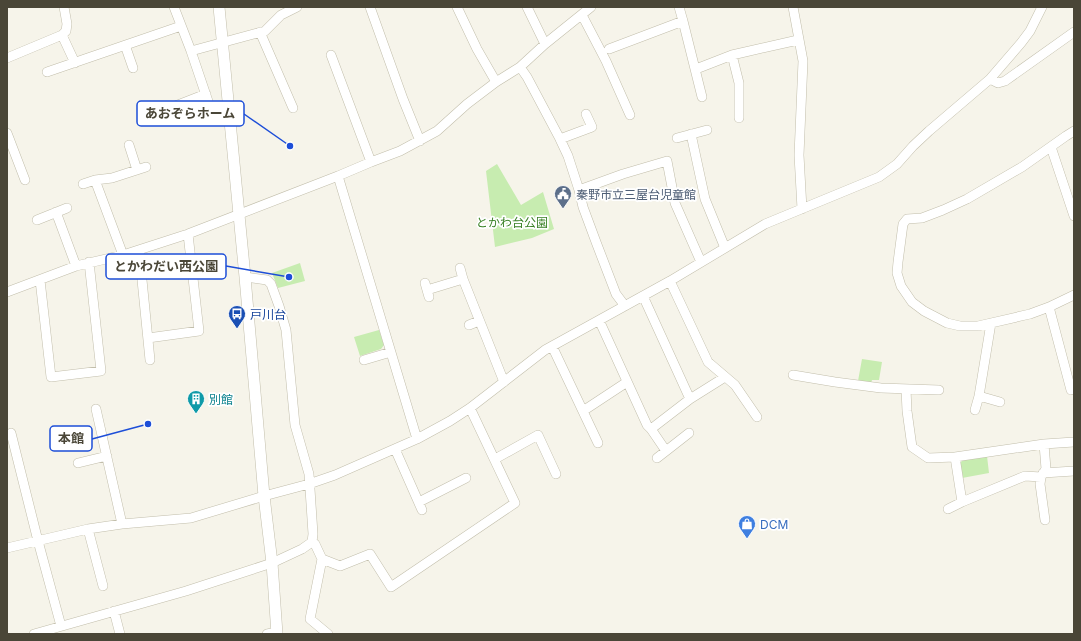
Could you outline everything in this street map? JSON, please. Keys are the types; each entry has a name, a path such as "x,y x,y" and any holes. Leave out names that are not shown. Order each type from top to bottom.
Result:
{"street":[{"path":"7,58 62,35 66,31 67,24 64,7"},
{"path":"174,7 211,110"},
{"path":"219,7 246,277 264,496 272,563 274,633"},
{"path":"191,52 265,31 279,11 297,7"},
{"path":"370,7 402,99 420,141"},
{"path":"457,7 477,49 496,82"},
{"path":"527,7 545,44"},
{"path":"7,281 9,291 76,266 123,255 188,234 400,151 436,131 467,104 496,82 520,67 545,44 591,7"},
{"path":"679,7 702,97"},
{"path":"793,7 803,61 799,155 802,209"},
{"path":"7,548 88,529 122,524 191,518 335,475 417,439 470,408 545,350 670,281 766,224 879,177 897,164 929,131 990,79 1022,43 1042,7"},
{"path":"582,15 606,61 630,115"},
{"path":"609,49 683,21"},
{"path":"47,72 181,26"},
{"path":"260,32 293,108"},
{"path":"990,79 998,83 1005,81 1074,32"},
{"path":"62,35 74,63"},
{"path":"696,69 732,55 798,40"},
{"path":"125,45 132,68"},
{"path":"331,55 371,162"},
{"path":"732,55 739,83 739,118"},
{"path":"520,67 527,77 568,156 583,207 607,272 616,294 625,306"},
{"path":"160,112 206,94"},
{"path":"560,139 592,127 586,114"},
{"path":"677,138 707,130"},
{"path":"1074,131 1022,167 967,199 922,218 907,219 903,224 897,273 901,286 912,302 924,311 947,323 960,326 978,326 1030,314 1074,295"},
{"path":"7,133 10,150 25,180"},
{"path":"691,134 705,198 725,248"},
{"path":"83,184 95,180 112,178 141,168 129,145"},
{"path":"1050,147 1074,216"},
{"path":"579,190 623,174 667,161 675,203 700,262"},
{"path":"338,176 417,439"},
{"path":"95,180 123,255"},
{"path":"37,220 67,208"},
{"path":"56,212 76,266"},
{"path":"148,338 199,331 188,234"},
{"path":"139,250 150,360"},
{"path":"40,280 51,377 101,371 90,262"},
{"path":"460,268 504,382"},
{"path":"38,633 186,591 272,563 302,549 312,542 313,534 309,474 295,425 286,330 274,289 271,284 267,280 246,277"},
{"path":"427,290 463,279"},
{"path":"670,281 708,362 735,386 757,417"},
{"path":"643,296 690,398"},
{"path":"1049,307 1071,390"},
{"path":"469,325 480,320"},
{"path":"599,320 647,425 666,451"},
{"path":"975,410 979,396 990,323"},
{"path":"552,346 598,443"},
{"path":"364,360 390,352"},
{"path":"793,375 882,388 939,390"},
{"path":"651,429 690,398 725,377"},
{"path":"583,411 627,382"},
{"path":"906,389 907,411 912,447 928,458 955,457 1044,444 1074,442"},
{"path":"979,396 1000,402"},
{"path":"322,559 340,566 370,554 391,587 514,503 495,459 470,408"},
{"path":"96,409 122,524"},
{"path":"11,433 61,626"},
{"path":"657,458 689,433"},
{"path":"495,459 538,434 556,474"},
{"path":"1044,444 1046,469 1042,475 1040,484 1045,520"},
{"path":"395,448 421,506 455,483 466,478"},
{"path":"78,463 107,456"},
{"path":"955,457 962,502"},
{"path":"948,509 1025,476 1074,471"},
{"path":"455,483 460,492"},
{"path":"88,529 103,586"},
{"path":"312,542 315,544 322,559 310,619 328,634"},
{"path":"114,611 120,634"}],"green space":[{"name":"とかわ台公園","path":"497,164 521,205 543,192 554,229 532,238 495,247 486,171"},
{"path":"300,263 305,281 278,288 272,273"},
{"path":"379,330 384,345 381,349 360,356 354,337"},
{"path":"862,359 882,362 879,380 872,380 871,383 858,381"},
{"path":"987,456 989,473 962,478 960,464 963,459"}],"place":[{"name":"あおぞらホーム","path":"290,146"},
{"name":"秦野市立三屋台児童館","path":"563,209"},
{"name":"とかわだい西公園","path":"289,277"},
{"name":"戸川台","path":"237,329"},
{"name":"別館","path":"196,414"},
{"name":"本館","path":"148,424"},
{"name":"DCM","path":"747,539"}]}
